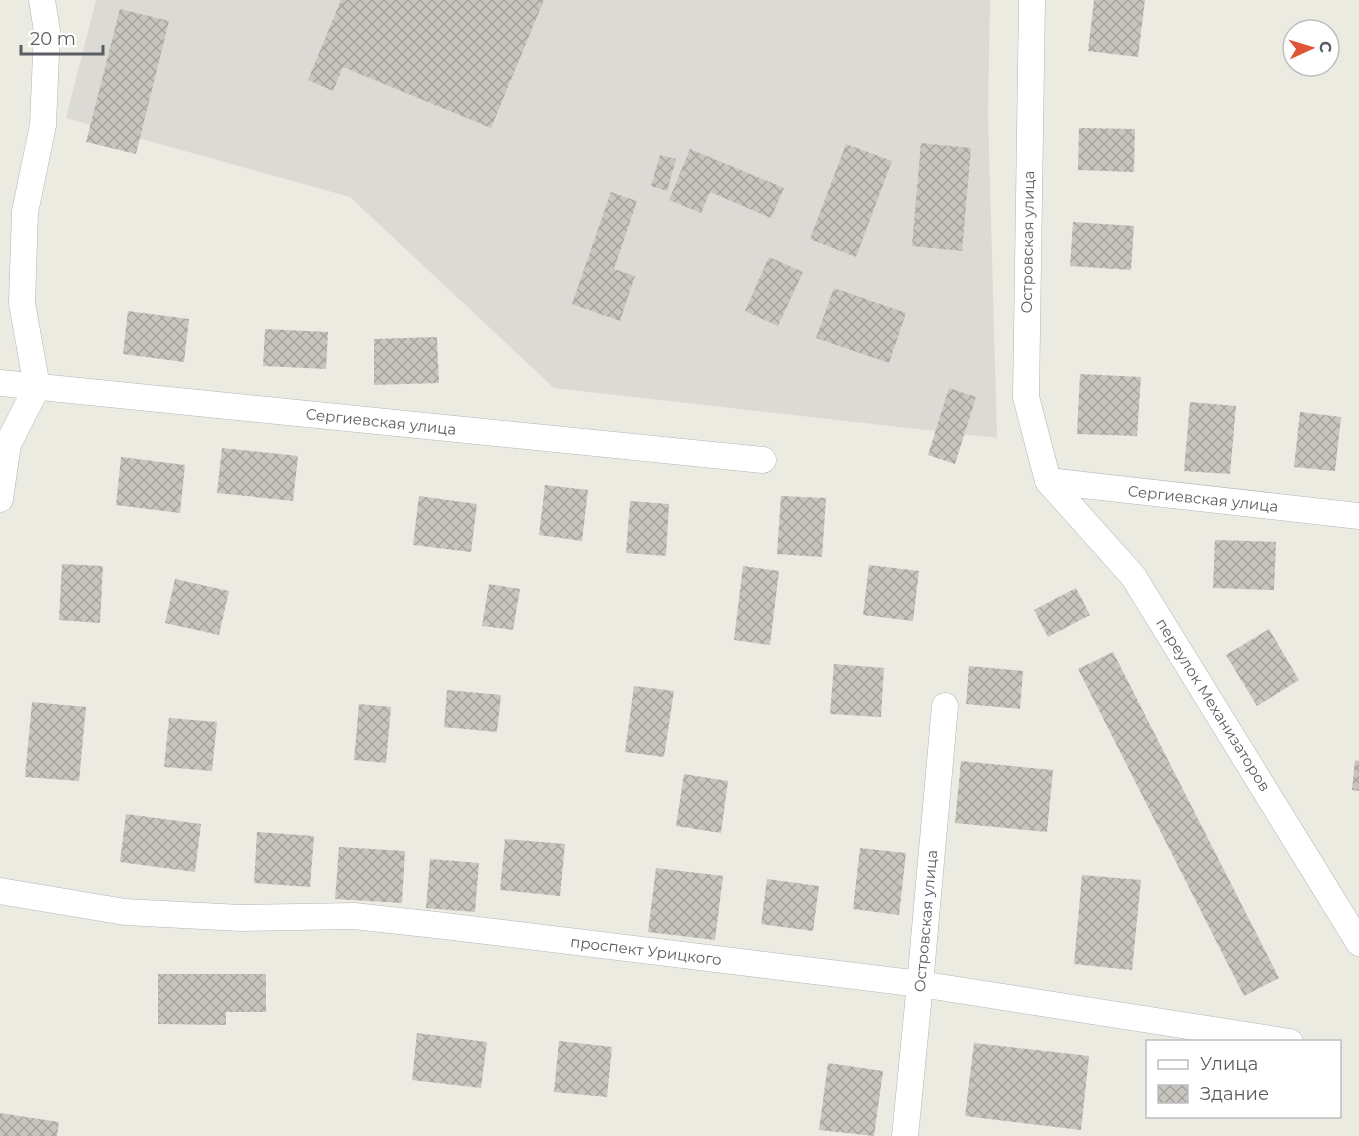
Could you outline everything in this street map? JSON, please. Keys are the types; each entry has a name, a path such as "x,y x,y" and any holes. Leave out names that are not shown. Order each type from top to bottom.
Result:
{"street":[{"path":"0,499 8,444 36,387 22,303 25,212 43,125 47,31 42,0"},
{"name":"Островская улица","path":"1032,0 1026,397 1048,482"},
{"name":"Сергиевская улица","path":"0,384 763,460"},
{"name":"Сергиевская улица","path":"1048,482 1359,516"},
{"name":"переулок Механизаторов","path":"1048,482 1133,576 1359,943"},
{"name":"Островская улица","path":"905,1136 945,706"},
{"name":"проспект Урицкого","path":"0,891 125,912 241,918 354,916 920,984 1284,1040"}],"shaded area":[{"path":"96,0 990,0 988,114 997,438 554,388 350,197 66,118"}],"building":[{"path":"341,0 544,0 491,128 343,67 333,91 308,80"},
{"path":"1094,0 1145,0 1138,57 1088,51"},
{"path":"120,9 169,21 136,154 86,142"},
{"path":"1079,128 1135,129 1134,172 1078,170"},
{"path":"921,143 971,148 962,251 912,246"},
{"path":"846,144 892,161 856,257 810,239"},
{"path":"690,149 784,188 771,218 710,192 701,213 669,200"},
{"path":"660,155 676,159 667,191 651,186"},
{"path":"611,192 637,201 614,269 635,276 620,321 572,304"},
{"path":"1073,222 1134,226 1131,270 1070,266"},
{"path":"769,257 803,272 778,326 745,311"},
{"path":"834,288 906,313 889,363 816,338"},
{"path":"128,311 189,319 184,362 123,354"},
{"path":"265,329 328,332 326,369 263,366"},
{"path":"437,337 439,383 374,385 374,339"},
{"path":"1080,374 1141,377 1137,436 1077,434"},
{"path":"949,388 976,397 955,464 928,455"},
{"path":"1190,402 1236,406 1230,474 1184,471"},
{"path":"1300,412 1341,417 1335,471 1294,467"},
{"path":"222,448 298,456 293,501 217,493"},
{"path":"121,457 185,465 180,513 116,505"},
{"path":"545,485 588,490 582,541 539,535"},
{"path":"419,496 477,504 471,552 413,545"},
{"path":"781,496 826,498 822,557 777,554"},
{"path":"630,501 669,504 666,556 626,553"},
{"path":"1215,540 1276,542 1274,590 1213,588"},
{"path":"62,564 103,566 100,623 59,620"},
{"path":"869,565 919,571 913,621 863,615"},
{"path":"743,566 779,571 770,645 734,640"},
{"path":"175,579 229,591 219,635 165,623"},
{"path":"489,584 520,589 513,630 482,626"},
{"path":"1076,588 1090,615 1048,637 1034,610"},
{"path":"1269,629 1299,680 1257,706 1226,655"},
{"path":"1113,652 1279,978 1244,996 1078,669"},
{"path":"834,664 884,668 881,717 830,714"},
{"path":"969,666 1023,671 1020,709 966,704"},
{"path":"634,686 674,691 664,757 625,752"},
{"path":"447,690 501,695 497,732 444,727"},
{"path":"32,702 86,707 79,781 25,777"},
{"path":"359,704 391,707 386,763 354,760"},
{"path":"169,718 217,722 212,771 164,767"},
{"path":"1355,760 1359,761 1359,791 1352,790"},
{"path":"961,761 1053,770 1047,832 955,823"},
{"path":"684,774 728,781 721,833 676,826"},
{"path":"126,814 201,824 195,872 120,862"},
{"path":"257,832 314,836 310,887 254,883"},
{"path":"505,839 565,844 560,896 500,890"},
{"path":"339,847 405,851 402,903 335,899"},
{"path":"860,848 906,853 899,915 853,909"},
{"path":"430,859 479,863 475,912 426,908"},
{"path":"656,868 723,876 715,940 648,932"},
{"path":"1082,875 1141,880 1132,970 1074,964"},
{"path":"767,879 819,886 813,931 761,924"},
{"path":"158,974 266,974 266,1012 226,1012 226,1025 158,1024"},
{"path":"417,1033 487,1042 481,1088 412,1080"},
{"path":"559,1041 612,1047 607,1097 554,1092"},
{"path":"974,1043 1089,1056 1081,1130 965,1116"},
{"path":"828,1063 883,1071 874,1136 819,1130"},
{"path":"0,1113 59,1122 57,1136 0,1136"}]}
